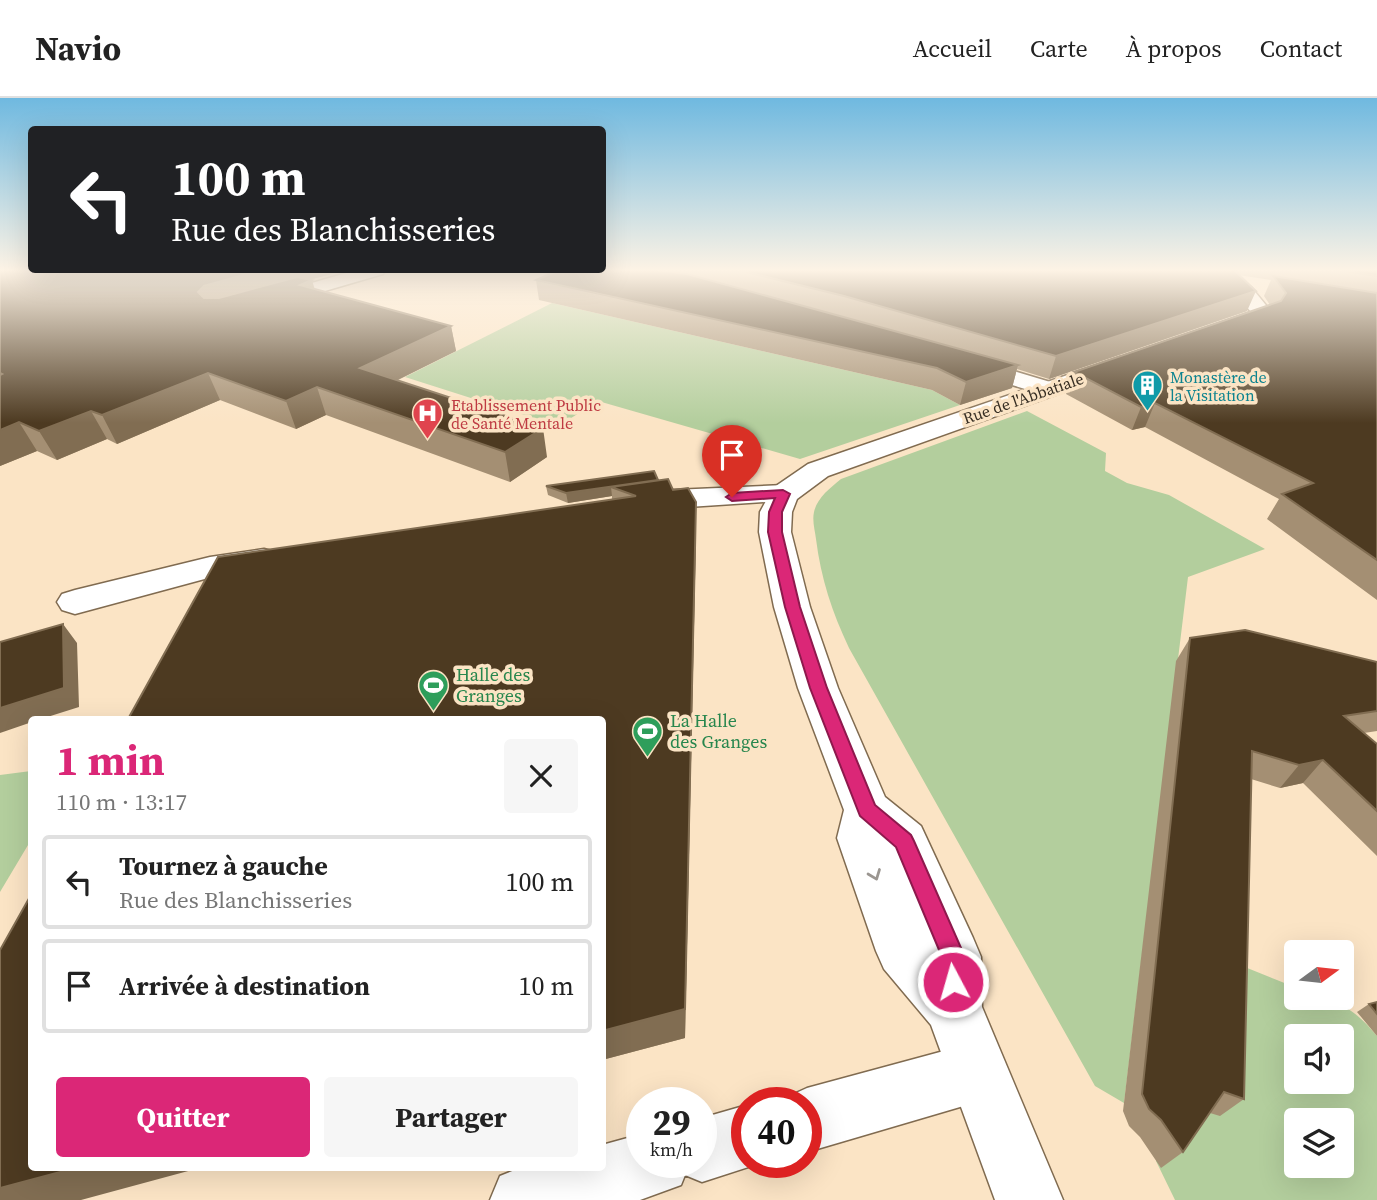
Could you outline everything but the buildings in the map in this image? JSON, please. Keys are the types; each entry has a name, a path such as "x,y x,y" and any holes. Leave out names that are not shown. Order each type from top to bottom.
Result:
{"street":[{"path":"1198,338 1248,320"},
{"name":"Rue de l'Abbatiale","path":"783,494 818,470 1148,354"},
{"path":"940,356 1048,389"},
{"path":"619,507 673,499 783,494 776,512 775,532 792,607 818,688 867,810 861,838 903,951 953,1007 1029,1200"},
{"path":"75,602 211,567 292,555"},
{"path":"822,1116 977,1072"},
{"path":"524,1200 626,1171"}],"green space":[{"path":"517,320 628,320 932,390 960,405 800,459 598,401 568,420 546,422 405,377"},
{"path":"1027,411 1106,453 1105,471 1127,483 1169,495 1265,549 1188,577 1124,1103 1095,1086 849,648 828,595 813,519 818,502 841,479"},
{"path":"28,771 28,845 0,892 0,775"},
{"path":"1225,959 1284,983 1284,1010 1349,1010 1377,1036 1377,1200 1175,1200 1156,1161 1174,1101 1220,1115"}],"place":[{"name":"Monastère de la Visitation","path":"1147,413"},
{"name":"Etablissement Public de Santé Mentale","path":"428,441"},
{"name":"Halle des Granges","path":"433,712"},
{"name":"La Halle des Granges","path":"647,758"}],"route":[{"path":"732,497 783,494 776,512 775,532 792,607 818,688 867,810 904,841 954,957 953,982"}]}
